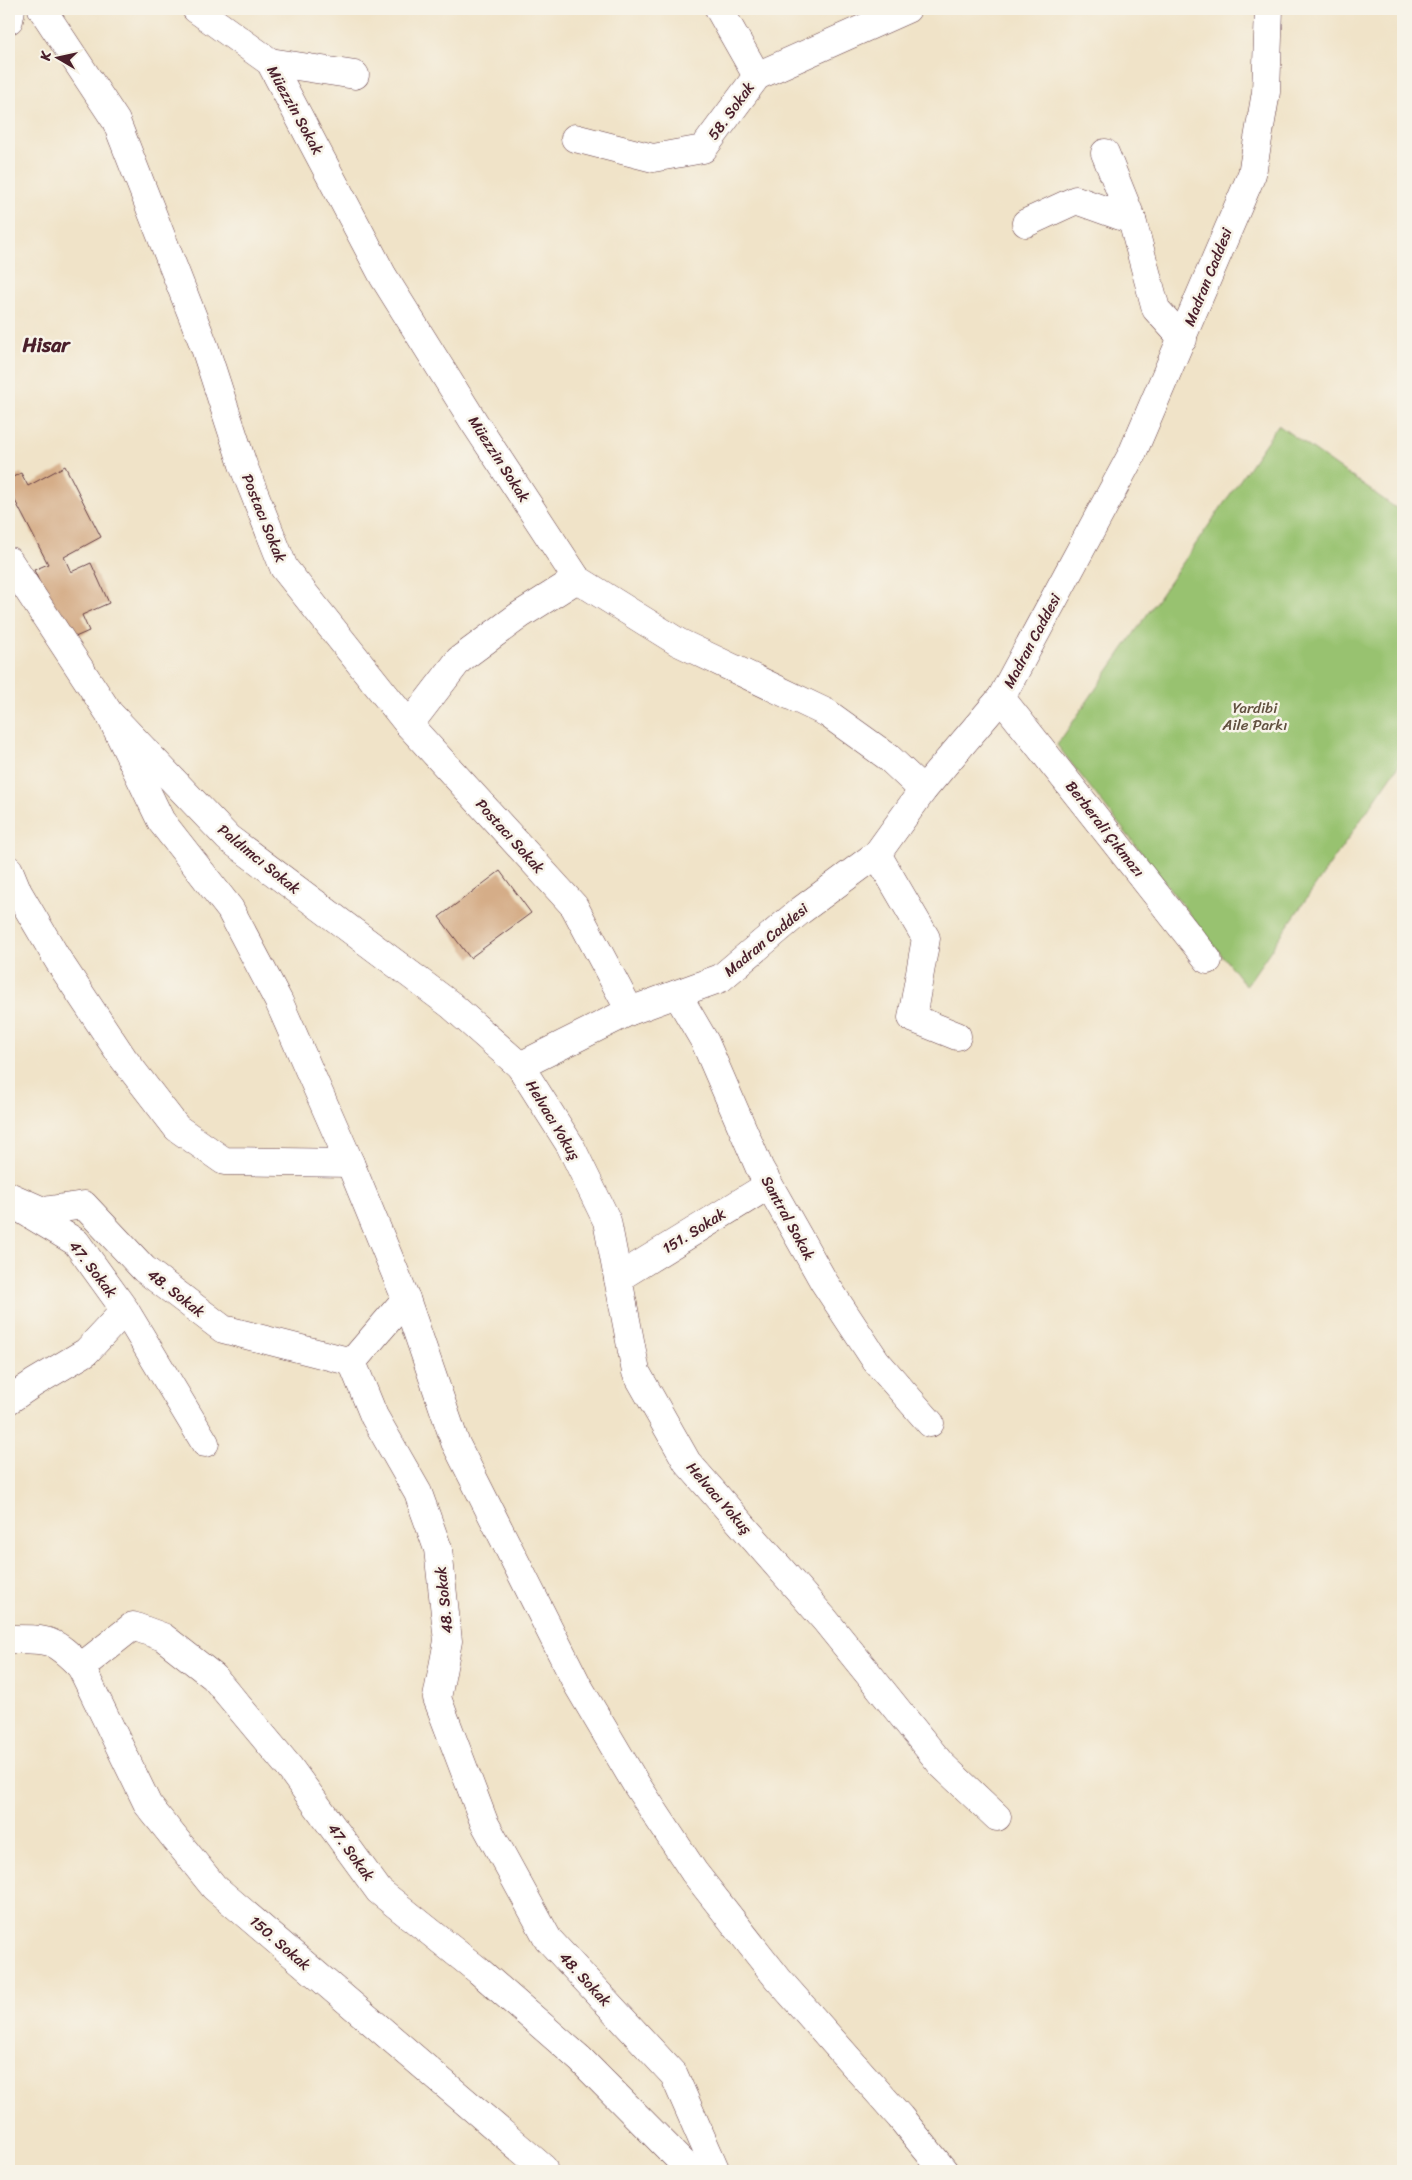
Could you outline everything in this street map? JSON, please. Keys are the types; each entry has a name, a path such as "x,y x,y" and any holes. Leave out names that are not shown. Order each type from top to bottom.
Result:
{"street":[{"path":"9,20 11,9"},
{"name":"Postacı Sokak","path":"42,9 116,120 205,348 243,465 284,568 408,725 574,906 630,1011"},
{"name":"Müezzin Sokak","path":"196,9 270,62 383,276 474,422 577,579 678,642 827,713 888,757 922,790"},
{"path":"720,9 757,76"},
{"name":"58. Sokak","path":"576,138 653,158 703,149 757,76 907,9"},
{"name":"Madran Caddesi","path":"520,1066 630,1011 721,978 800,911 877,854 922,790 1001,698 1132,454 1183,339 1229,224 1252,174 1266,92 1269,9"},
{"path":"270,62 355,75"},
{"path":"1105,152 1132,220 1156,309 1183,339"},
{"path":"1026,223 1076,200 1132,220"},
{"name":"Paldımcı Sokak","path":"9,560 109,713 228,838 451,1006 520,1066"},
{"path":"408,725 459,660 520,615 577,579"},
{"name":"Berberali Çıkmazı","path":"1001,698 1208,960"},
{"path":"109,713 161,821 234,917 278,1002 350,1163 406,1298 455,1442 577,1684 636,1784 694,1872 778,1979 900,2117 944,2171"},
{"path":"877,854 926,938 912,1018 957,1036"},
{"path":"9,870 18,892 58,960 123,1058 176,1128 224,1161 350,1163"},
{"name":"Santral Sokak","path":"678,994 705,1042 760,1169 824,1282 876,1361 930,1423"},
{"name":"Helvacı Yokuş","path":"520,1066 570,1145 608,1221 636,1372 687,1462 825,1620 884,1696 941,1764 997,1817"},
{"name":"151. Sokak","path":"618,1278 769,1185"},
{"name":"48. Sokak","path":"9,1196 43,1211 84,1205 144,1269 223,1330 352,1362 374,1416 418,1493 438,1548 448,1641 437,1698 484,1822 548,1939 674,2075 716,2171"},
{"name":"47. Sokak","path":"9,1201 76,1242 125,1310 86,1352 9,1400"},
{"path":"352,1362 406,1298"},
{"path":"125,1310 205,1443"},
{"name":"47. Sokak","path":"80,1667 133,1626 163,1637 214,1677 289,1767 379,1891 479,1971 580,2059 691,2171"},
{"path":"9,1638 42,1638 63,1649 80,1667"},
{"name":"150. Sokak","path":"80,1667 148,1805 214,1887 543,2168"}],"green space":[{"name":"Yardibi Aile Parkı","path":"1278,425 1403,513 1403,759 1246,986 1057,745"}],"building":[{"path":"65,466 101,537 64,557 71,572 91,563 109,603 82,615 89,631 66,641 34,570 48,564 9,489 9,479 21,473 28,486"},
{"path":"500,871 531,913 470,958 439,917"}],"district":[{"name":"Hisar","path":"46,345"}]}
